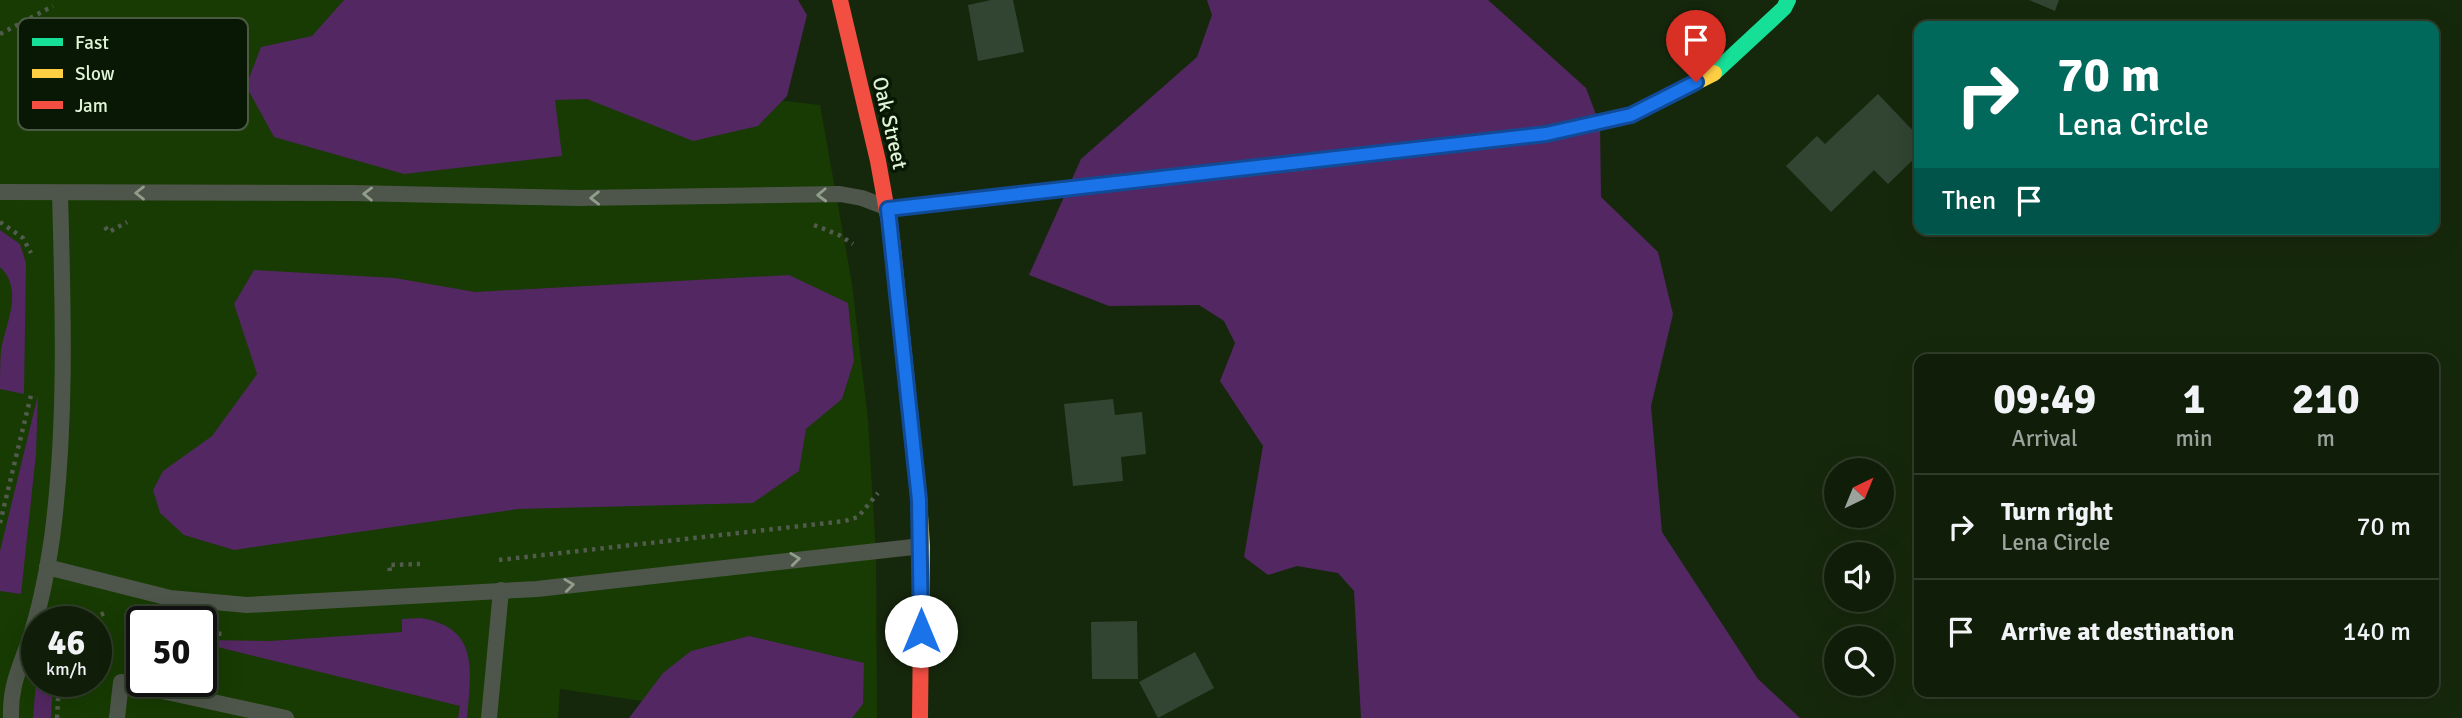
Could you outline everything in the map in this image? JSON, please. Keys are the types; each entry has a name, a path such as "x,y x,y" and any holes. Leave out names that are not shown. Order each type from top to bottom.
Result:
{"street":[{"name":"Oak Street","path":"840,0 888,209 922,545 920,718"},
{"path":"888,209 1546,134 1631,115 1718,71 1784,8 1788,0"}],"lane":[{"path":"0,192 578,198 840,194 875,201 888,209"},
{"path":"10,718 13,681 29,642 47,567 53,526 62,386 60,192"},
{"path":"47,567 170,598 224,605 537,589 922,545"},
{"path":"489,718 501,590"},
{"path":"117,718 121,682 286,718"}],"path":[{"path":"30,18 53,6"},
{"path":"0,34 18,24"},
{"path":"0,222 15,230 27,243 32,257"},
{"path":"104,226 109,232 119,224 130,222"},
{"path":"804,225 828,230 857,247"},
{"path":"15,230 23,229"},
{"path":"0,523 31,397 32,382"},
{"path":"488,561 845,522 858,517 881,488"},
{"path":"393,597 389,565 430,564"},
{"path":"217,634 228,635"},
{"path":"57,718 58,697"}],"shaded area":[{"path":"0,0 440,0 475,67 820,105 852,284 868,420 876,555 877,718 759,718 560,689 558,718 0,718"},
{"path":"344,0 798,0 807,15 787,96 758,126 693,141 587,99 555,100 562,156 404,174 274,137 248,90 248,81 261,47 312,36"},
{"path":"1207,0 1488,0 1586,88 1600,125 1601,197 1658,252 1673,314 1651,406 1662,532 1758,679 1800,718 1361,718 1354,591 1338,573 1297,566 1268,575 1244,557 1263,446 1220,381 1235,343 1224,321 1199,305 1109,306 1029,275 1081,159 1197,57 1212,15"},
{"path":"0,230 20,244 26,263 24,394 0,389 1,350 12,296 7,276 0,267"},
{"path":"254,270 395,278 475,292 789,275 848,303 854,361 842,399 806,429 799,471 753,503 518,509 234,550 184,535 160,513 153,490 163,471 212,436 257,374 234,304"},
{"path":"38,395 36,454 21,594 0,591 0,551"},
{"path":"420,618 439,623 453,631 462,641 470,668 467,718 458,718 460,706 217,647 217,640 270,641 402,632 402,619"},
{"path":"749,636 864,663 863,704 852,718 629,718 663,673 691,651"},
{"path":"35,697 52,697 51,718 33,718"}],"building":[{"path":"991,0 1013,0 1024,52 978,61 968,5"},
{"path":"2029,0 2059,0 2055,11"},
{"path":"1878,94 1914,132 1914,159 1888,184 1874,170 1831,212 1786,166 1817,136 1825,144"},
{"path":"1113,399 1115,415 1142,412 1146,454 1121,457 1123,481 1073,486 1064,404"},
{"path":"1137,621 1138,679 1092,679 1091,622"},
{"path":"1195,652 1214,688 1158,718 1139,682"}],"traffic: fast":[{"path":"1714,73 1784,8 1788,0"}],"traffic: slow":[{"path":"1286,164 1546,134 1631,115 1714,73"},
{"path":"902,336 919,500 922,546 921,624"}],"traffic: jam":[{"path":"840,0 878,161 892,239 902,336"},
{"path":"888,209 1286,164"},
{"path":"920,718 921,624"}],"route":[{"path":"921,631 922,545 919,500 888,209 1546,134 1631,115 1696,82"}]}
